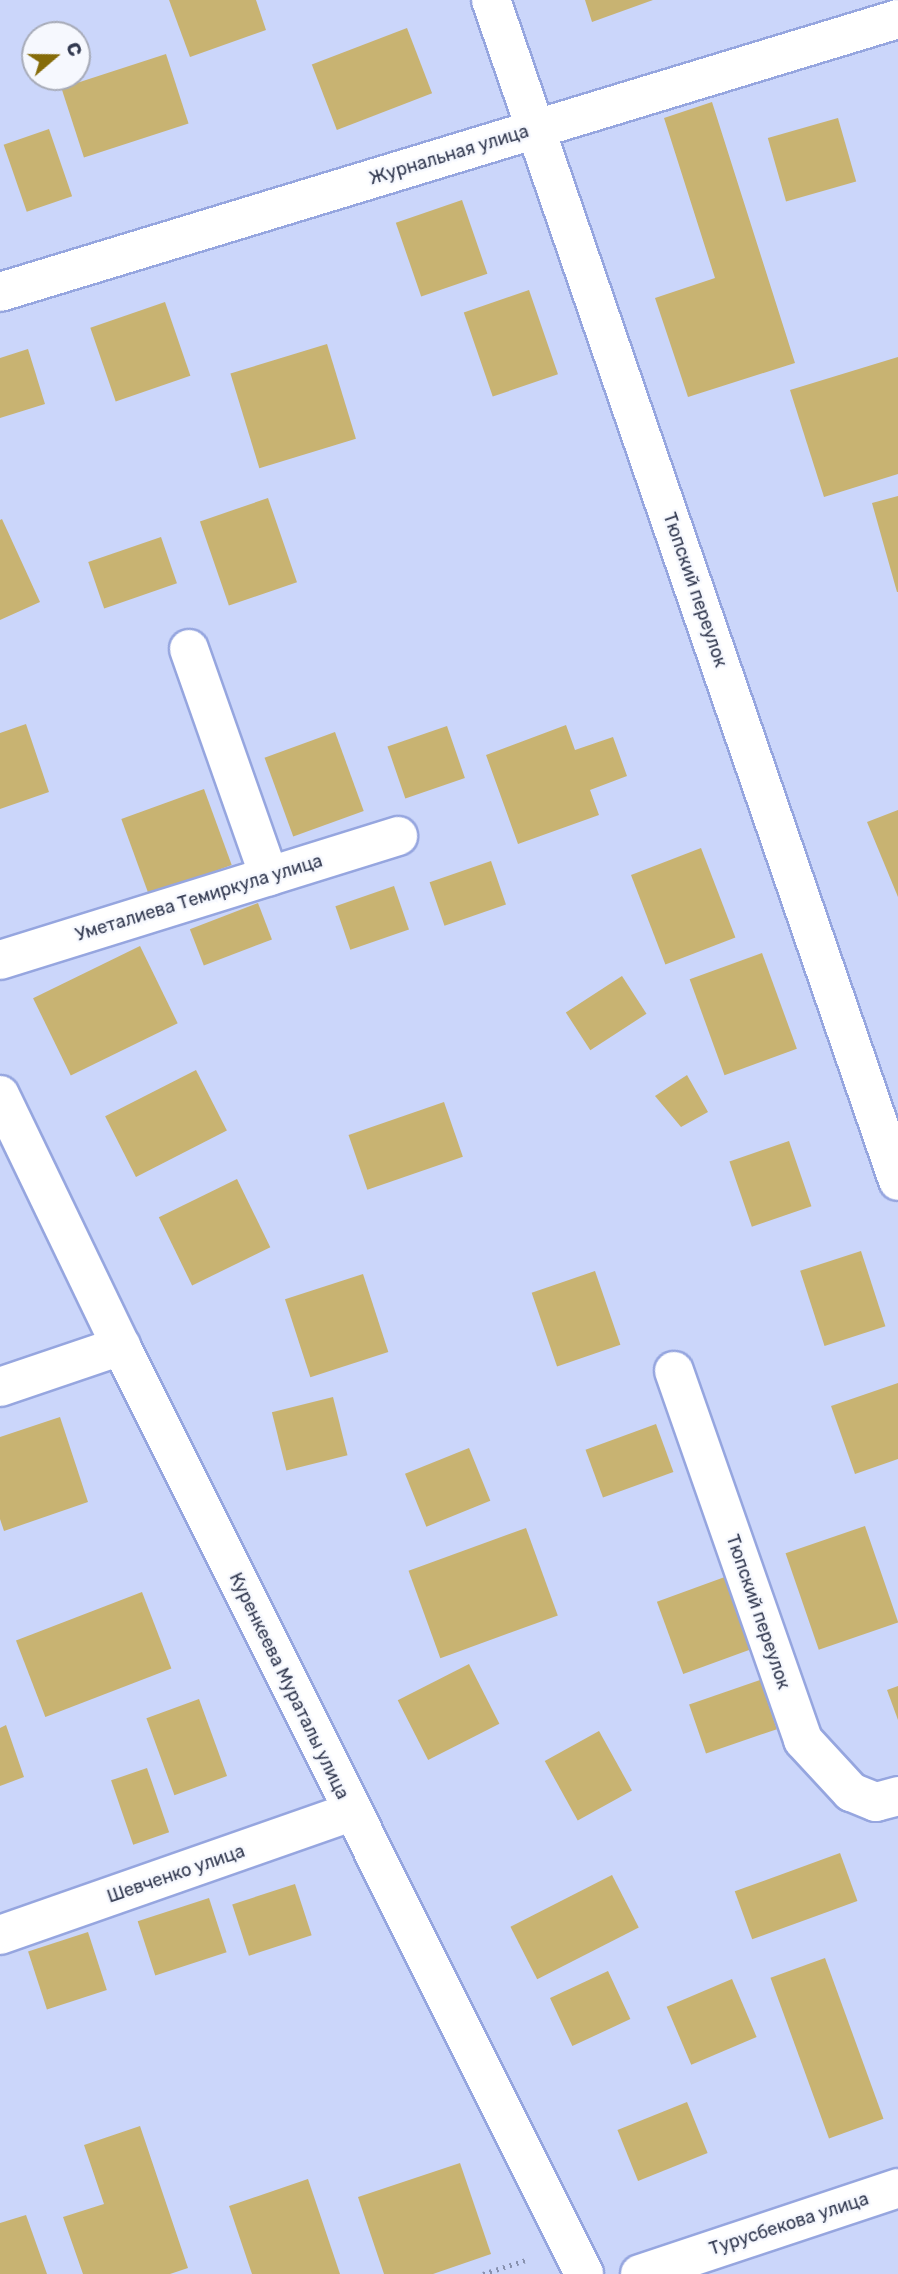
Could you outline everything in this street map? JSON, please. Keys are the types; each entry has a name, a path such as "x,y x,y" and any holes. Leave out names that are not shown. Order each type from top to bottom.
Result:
{"street":[{"name":"Тюпский переулок","path":"491,0 898,1181"},
{"name":"Журнальная улица","path":"0,292 898,19"},
{"path":"189,649 269,876"},
{"name":"Уметалиева Темиркула улица","path":"0,960 398,836"},
{"name":"Куренкеева Мураталы улица","path":"0,1095 121,1346 584,2274"},
{"path":"0,1387 121,1346"},
{"name":"Тюпский переулок","path":"674,1371 803,1740 851,1792 876,1802 898,1797"},
{"name":"Шевченко улица","path":"0,1935 352,1812"},
{"name":"Турусбекова улица","path":"640,2274 898,2188"}],"building":[{"path":"169,0 256,0 266,30 190,57"},
{"path":"585,0 653,0 592,22"},
{"path":"407,28 432,93 337,130 312,65"},
{"path":"166,54 189,123 84,157 62,91 91,91 91,78"},
{"path":"712,102 795,363 688,397 655,298 715,278 664,118"},
{"path":"838,118 856,181 786,202 768,138"},
{"path":"49,129 72,196 27,212 4,145"},
{"path":"462,200 487,274 421,297 396,223"},
{"path":"529,290 558,374 493,397 464,312"},
{"path":"165,302 190,376 116,401 90,328"},
{"path":"327,344 356,439 259,468 230,374"},
{"path":"28,349 45,404 0,418 0,358"},
{"path":"898,357 898,474 824,497 790,390"},
{"path":"898,496 898,592 897,592 872,503"},
{"path":"268,498 297,582 229,606 200,521"},
{"path":"2,519 40,602 0,620 0,520"},
{"path":"161,537 177,583 104,608 88,562"},
{"path":"26,724 49,792 0,809 0,733"},
{"path":"566,725 575,750 613,737 627,776 590,790 599,815 518,844 486,755"},
{"path":"447,726 465,778 405,799 387,747"},
{"path":"335,732 364,811 293,837 265,758"},
{"path":"204,789 232,865 149,895 121,819"},
{"path":"898,810 898,897 867,822"},
{"path":"701,848 735,938 665,965 631,875"},
{"path":"491,861 506,904 445,926 430,882"},
{"path":"394,886 409,929 350,950 335,906"},
{"path":"258,903 272,939 204,966 190,929"},
{"path":"140,946 178,1023 71,1075 33,998"},
{"path":"762,953 797,1049 725,1075 690,979"},
{"path":"622,976 647,1014 590,1050 566,1012"},
{"path":"196,1070 227,1131 136,1177 105,1116"},
{"path":"687,1075 708,1112 681,1127 655,1096"},
{"path":"444,1102 463,1157 367,1190 349,1135"},
{"path":"789,1141 811,1206 752,1227 729,1162"},
{"path":"237,1179 270,1247 192,1285 159,1217"},
{"path":"861,1251 885,1326 825,1346 800,1271"},
{"path":"595,1271 620,1345 557,1367 532,1293"},
{"path":"363,1274 388,1352 310,1377 285,1299"},
{"path":"898,1383 898,1459 855,1474 831,1406"},
{"path":"333,1397 348,1455 286,1470 272,1412"},
{"path":"60,1417 88,1502 4,1531 0,1519 0,1437"},
{"path":"656,1424 673,1472 603,1498 586,1450"},
{"path":"469,1448 490,1501 426,1527 405,1474"},
{"path":"865,1526 898,1623 819,1650 786,1553"},
{"path":"526,1528 558,1615 440,1658 409,1571"},
{"path":"733,1574 759,1646 683,1674 657,1602"},
{"path":"142,1592 171,1669 45,1717 16,1640"},
{"path":"469,1664 499,1724 428,1760 398,1700"},
{"path":"760,1680 777,1729 706,1754 689,1704"},
{"path":"898,1686 898,1720 887,1690"},
{"path":"199,1699 227,1776 174,1795 146,1718"},
{"path":"6,1725 24,1777 0,1786 0,1728"},
{"path":"599,1731 632,1790 578,1821 545,1761"},
{"path":"147,1768 169,1832 133,1845 111,1780"},
{"path":"840,1853 857,1901 752,1939 735,1891"},
{"path":"612,1875 639,1928 537,1979 510,1927"},
{"path":"295,1884 312,1935 249,1956 232,1904"},
{"path":"209,1898 227,1952 155,1975 138,1921"},
{"path":"88,1932 107,1990 47,2009 28,1951"},
{"path":"825,1958 883,2119 829,2139 770,1978"},
{"path":"608,1971 630,2019 572,2046 550,1998"},
{"path":"732,1979 757,2037 691,2065 667,2007"},
{"path":"687,2102 708,2153 638,2181 617,2130"},
{"path":"140,2126 188,2268 170,2274 83,2274 63,2217 104,2204 84,2145"},
{"path":"460,2163 491,2254 433,2274 384,2274 358,2197"},
{"path":"308,2179 340,2274 252,2274 229,2206"},
{"path":"26,2215 47,2274 0,2274 0,2223"}]}
